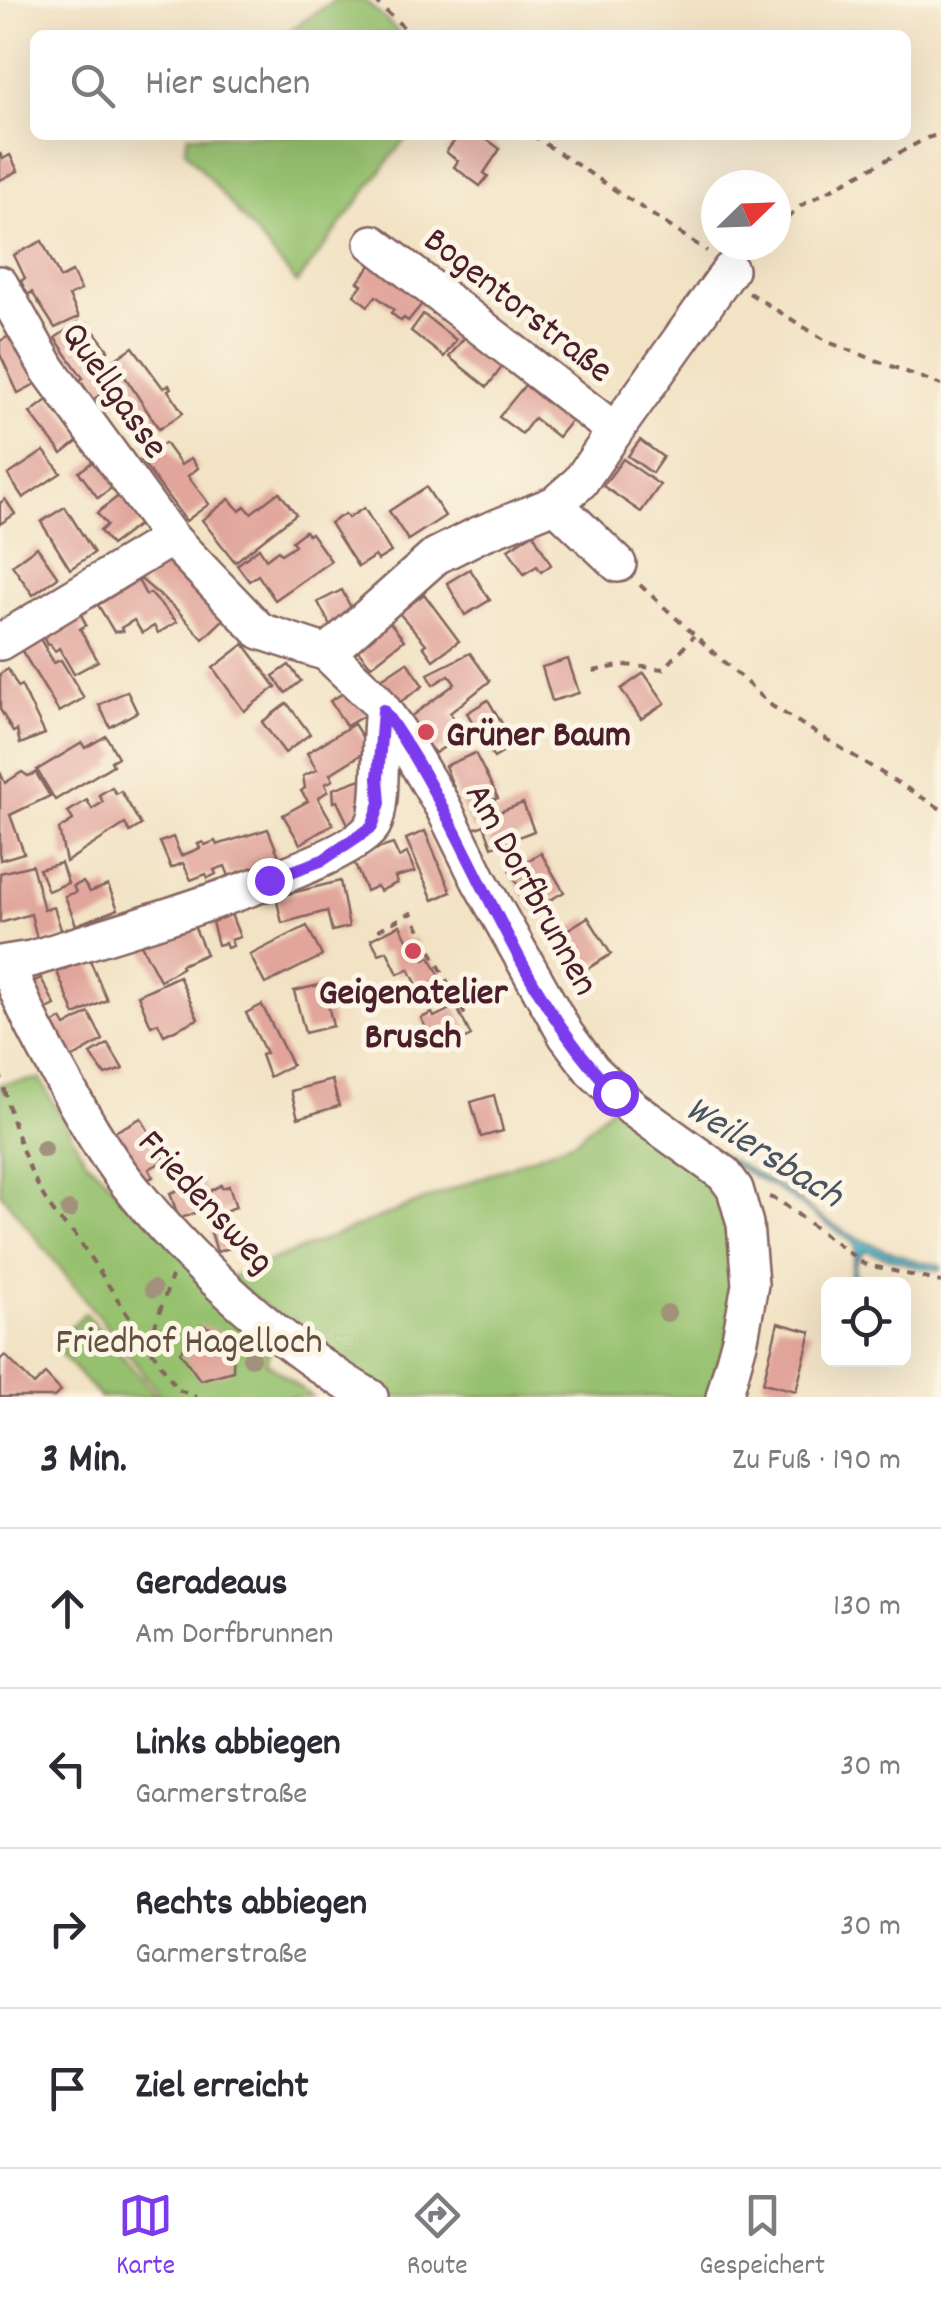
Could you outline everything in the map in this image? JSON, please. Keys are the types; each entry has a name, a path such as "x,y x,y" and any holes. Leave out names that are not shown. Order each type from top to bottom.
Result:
{"street":[{"name":"Bogentorstraße","path":"373,243 614,430"},
{"name":"Bogentorstraße","path":"327,653 436,556 555,504 580,482 728,272"},
{"name":"Quellgasse","path":"0,284 48,368 171,538"},
{"path":"555,504 618,564"},
{"path":"0,642 171,538"},
{"name":"Am Dorfbrunnen","path":"171,538 260,630 327,653 364,688 383,710 442,807 566,1035 615,1093 660,1130 710,1162 735,1189"},
{"path":"4,964 283,876 323,860 357,840 372,827 380,803 378,762 383,710"},
{"name":"Friedensweg","path":"4,964 33,1026 102,1148 130,1186 184,1246 278,1334 370,1397"},
{"path":"724,1397 750,1284 746,1224 735,1189"}],"path":[{"path":"374,0 407,30"},
{"path":"791,215 927,138 941,134"},
{"path":"539,140 728,272 765,305 828,342 941,385"},
{"path":"618,564 772,706 941,810"},
{"path":"592,671 624,665 664,669 694,636"},
{"path":"378,930 411,913 464,1013 460,1014"},
{"path":"0,1073 19,1139 40,1189 60,1222 74,1233 177,1389 196,1397"},
{"path":"735,1189 778,1200 864,1264 941,1282"},
{"path":"149,1343 184,1246"}],"green space":[{"path":"335,0 364,0 397,30 290,30"},
{"path":"187,140 404,140 297,283 185,150"},
{"name":"Friedhof Hagelloch","path":"40,1079 85,1159 273,1339 266,1362 312,1397 162,1397 0,1192 0,1084"},
{"path":"618,1100 707,1163 745,1254 717,1397 381,1397 228,1278 576,1140"},
{"path":"85,1313 157,1397 100,1397 53,1345"}],"water":[{"path":"700,1146 785,1190 858,1239 915,1261 941,1265 941,1270 917,1267 865,1250 855,1263 854,1277 850,1277 854,1243 783,1193"}],"building":[{"path":"455,140 488,140 500,149 480,186 454,167 458,161 446,152"},
{"path":"0,153 3,159 10,155 18,171 0,180"},
{"path":"42,241 60,278 72,272 81,290 69,296 79,317 55,328 32,292 28,295 14,255"},
{"path":"375,260 426,299 408,321 401,321 376,296 368,306 354,295 362,285 358,282"},
{"path":"423,314 456,340 444,357 411,331"},
{"path":"78,322 81,328 88,323 108,350 101,355 117,382 93,400 55,338"},
{"path":"468,333 506,362 487,387 449,357"},
{"path":"13,334 39,382 18,393 0,354 0,341"},
{"path":"133,347 163,388 169,385 168,390 183,413 159,429 114,360"},
{"path":"589,354 608,369 599,379 581,364"},
{"path":"525,385 546,402 550,397 575,416 558,437 534,418 522,434 499,417"},
{"path":"51,397 82,438 62,454 30,413"},
{"path":"640,440 663,457 652,473 628,456"},
{"path":"165,443 181,465 191,458 198,468 188,476 209,504 186,521 141,460"},
{"path":"44,451 61,473 23,498 8,475"},
{"path":"99,457 118,483 98,498 79,472"},
{"path":"623,459 660,485 641,512 603,486"},
{"path":"426,487 445,516 408,540 389,511"},
{"path":"279,492 296,514 235,562 202,520 229,499 240,511 245,506 251,513"},
{"path":"121,494 142,522 111,545 100,531 107,525 97,513"},
{"path":"5,499 15,514 0,524 0,503"},
{"path":"65,507 94,553 70,569 41,522"},
{"path":"364,508 391,552 358,567 330,523"},
{"path":"305,531 311,533 331,561 275,600 258,575 249,581 237,565 259,548 266,559 278,550 281,554 295,545 292,541"},
{"path":"533,533 551,565 541,572 537,566 524,574 508,549"},
{"path":"37,547 58,577 33,595 12,565"},
{"path":"166,560 225,618 203,639 177,610 137,576"},
{"path":"470,569 490,600 465,615 447,583"},
{"path":"138,580 146,595 150,593 177,622 158,633 154,626 142,633 134,620 121,628 123,631 114,632 98,605"},
{"path":"342,590 355,616 330,625 318,602"},
{"path":"424,594 459,641 433,660 423,646 426,644 399,613"},
{"path":"80,612 86,625 80,629 98,661 74,674 59,648 55,651 47,645 39,628"},
{"path":"389,621 404,640 371,666 356,648"},
{"path":"36,632 54,663 61,660 84,698 59,712 17,643"},
{"path":"244,644 276,687 244,711 213,668"},
{"path":"470,653 490,681 450,713 465,734 435,753 406,720 455,684 449,675 433,685 428,674"},
{"path":"568,659 579,693 552,701 542,667"},
{"path":"407,662 423,686 396,705 380,680"},
{"path":"289,665 301,681 286,693 273,676"},
{"path":"8,669 18,687 21,685 45,734 20,744 17,730 13,732 0,709 0,674"},
{"path":"644,673 665,703 641,719 621,689"},
{"path":"351,689 367,714 346,726 330,701"},
{"path":"127,691 137,712 110,727 99,705"},
{"path":"488,700 515,745 494,758 467,713"},
{"path":"287,703 310,734 285,753 262,722"},
{"path":"354,724 370,749 330,774 333,780 325,784 328,791 318,798 333,824 300,844 283,815 308,801 301,791 305,788 303,776 317,770 307,753"},
{"path":"106,736 118,757 111,761 113,765 55,800 37,770 82,743 85,748"},
{"path":"475,753 498,798 490,801 494,814 523,803 534,831 492,847 484,825 471,830 445,766"},
{"path":"0,772 5,783 22,772 28,776 36,773 50,796 10,815 24,853 0,860"},
{"path":"361,779 369,800 358,804 364,818 348,824 337,801 334,802 333,789"},
{"path":"112,787 116,794 121,791 141,825 130,832 125,824 66,862 59,829 73,820 68,812 87,800 92,809 103,802 99,795"},
{"path":"268,829 280,859 229,876 225,866 214,870 216,874 208,878 206,874 191,880 183,863 171,868 160,842 173,837 181,856 200,848 198,844 203,842 205,845 215,841 217,845"},
{"path":"425,831 451,892 433,900 406,839"},
{"path":"393,844 399,857 407,853 415,872 395,877 397,883 380,891 377,886 366,891 354,862 364,858 362,854"},
{"path":"541,853 564,892 532,910 510,871"},
{"path":"61,863 68,883 48,891 39,869"},
{"path":"32,865 44,910 54,907 63,936 38,943 31,914 0,923 0,873"},
{"path":"340,881 349,927 332,931 327,911 282,923 276,897"},
{"path":"83,882 90,892 108,885 118,909 76,925 65,896 76,892 73,886"},
{"path":"231,914 240,937 231,940 233,946 227,948 225,943 218,945 212,922"},
{"path":"190,916 206,954 160,980 138,939"},
{"path":"588,917 611,954 581,973 559,935"},
{"path":"400,925 408,941 414,937 425,960 430,957 446,989 433,995 430,988 421,993 409,969 398,974 387,951 379,954 371,939"},
{"path":"307,926 322,956 265,984 250,955"},
{"path":"89,958 107,1000 75,1015 57,972"},
{"path":"179,976 198,1019 164,1035 158,1023 151,1026 138,995"},
{"path":"41,978 55,1005 37,1014 23,987"},
{"path":"323,984 333,1026 305,1033 294,991"},
{"path":"262,1005 292,1065 269,1077 261,1055 266,1053 246,1013"},
{"path":"456,1006 471,1036 445,1049 436,1031 429,1034 421,1018 432,1013 434,1017"},
{"path":"89,1013 103,1040 63,1063 44,1029 61,1019 65,1026"},
{"path":"108,1044 123,1069 105,1075 91,1054"},
{"path":"332,1080 339,1106 298,1118 291,1091"},
{"path":"494,1095 503,1131 481,1137 471,1102"},
{"path":"141,1118 165,1160 149,1169 153,1177 142,1182 113,1133"},
{"path":"202,1181 207,1193 221,1185 229,1186 236,1207 213,1215 211,1207 179,1219 170,1193"},
{"path":"231,1226 237,1246 217,1252 211,1232"},
{"path":"778,1323 811,1332 796,1391 763,1383"},
{"path":"201,1325 234,1336 233,1371 200,1380 180,1352"},
{"path":"5,1355 34,1385 45,1374 61,1391 54,1397 0,1397 0,1360"}],"place":[{"name":"Grüner Baum","path":"426,732"},
{"name":"Geigenatelier Brusch","path":"413,951"}],"route":[{"path":"269,880 323,860 372,827 380,803 383,710 442,807 566,1035 615,1093"}],"water label":[{"name":"Weilersbach","path":"766,1149"}]}
